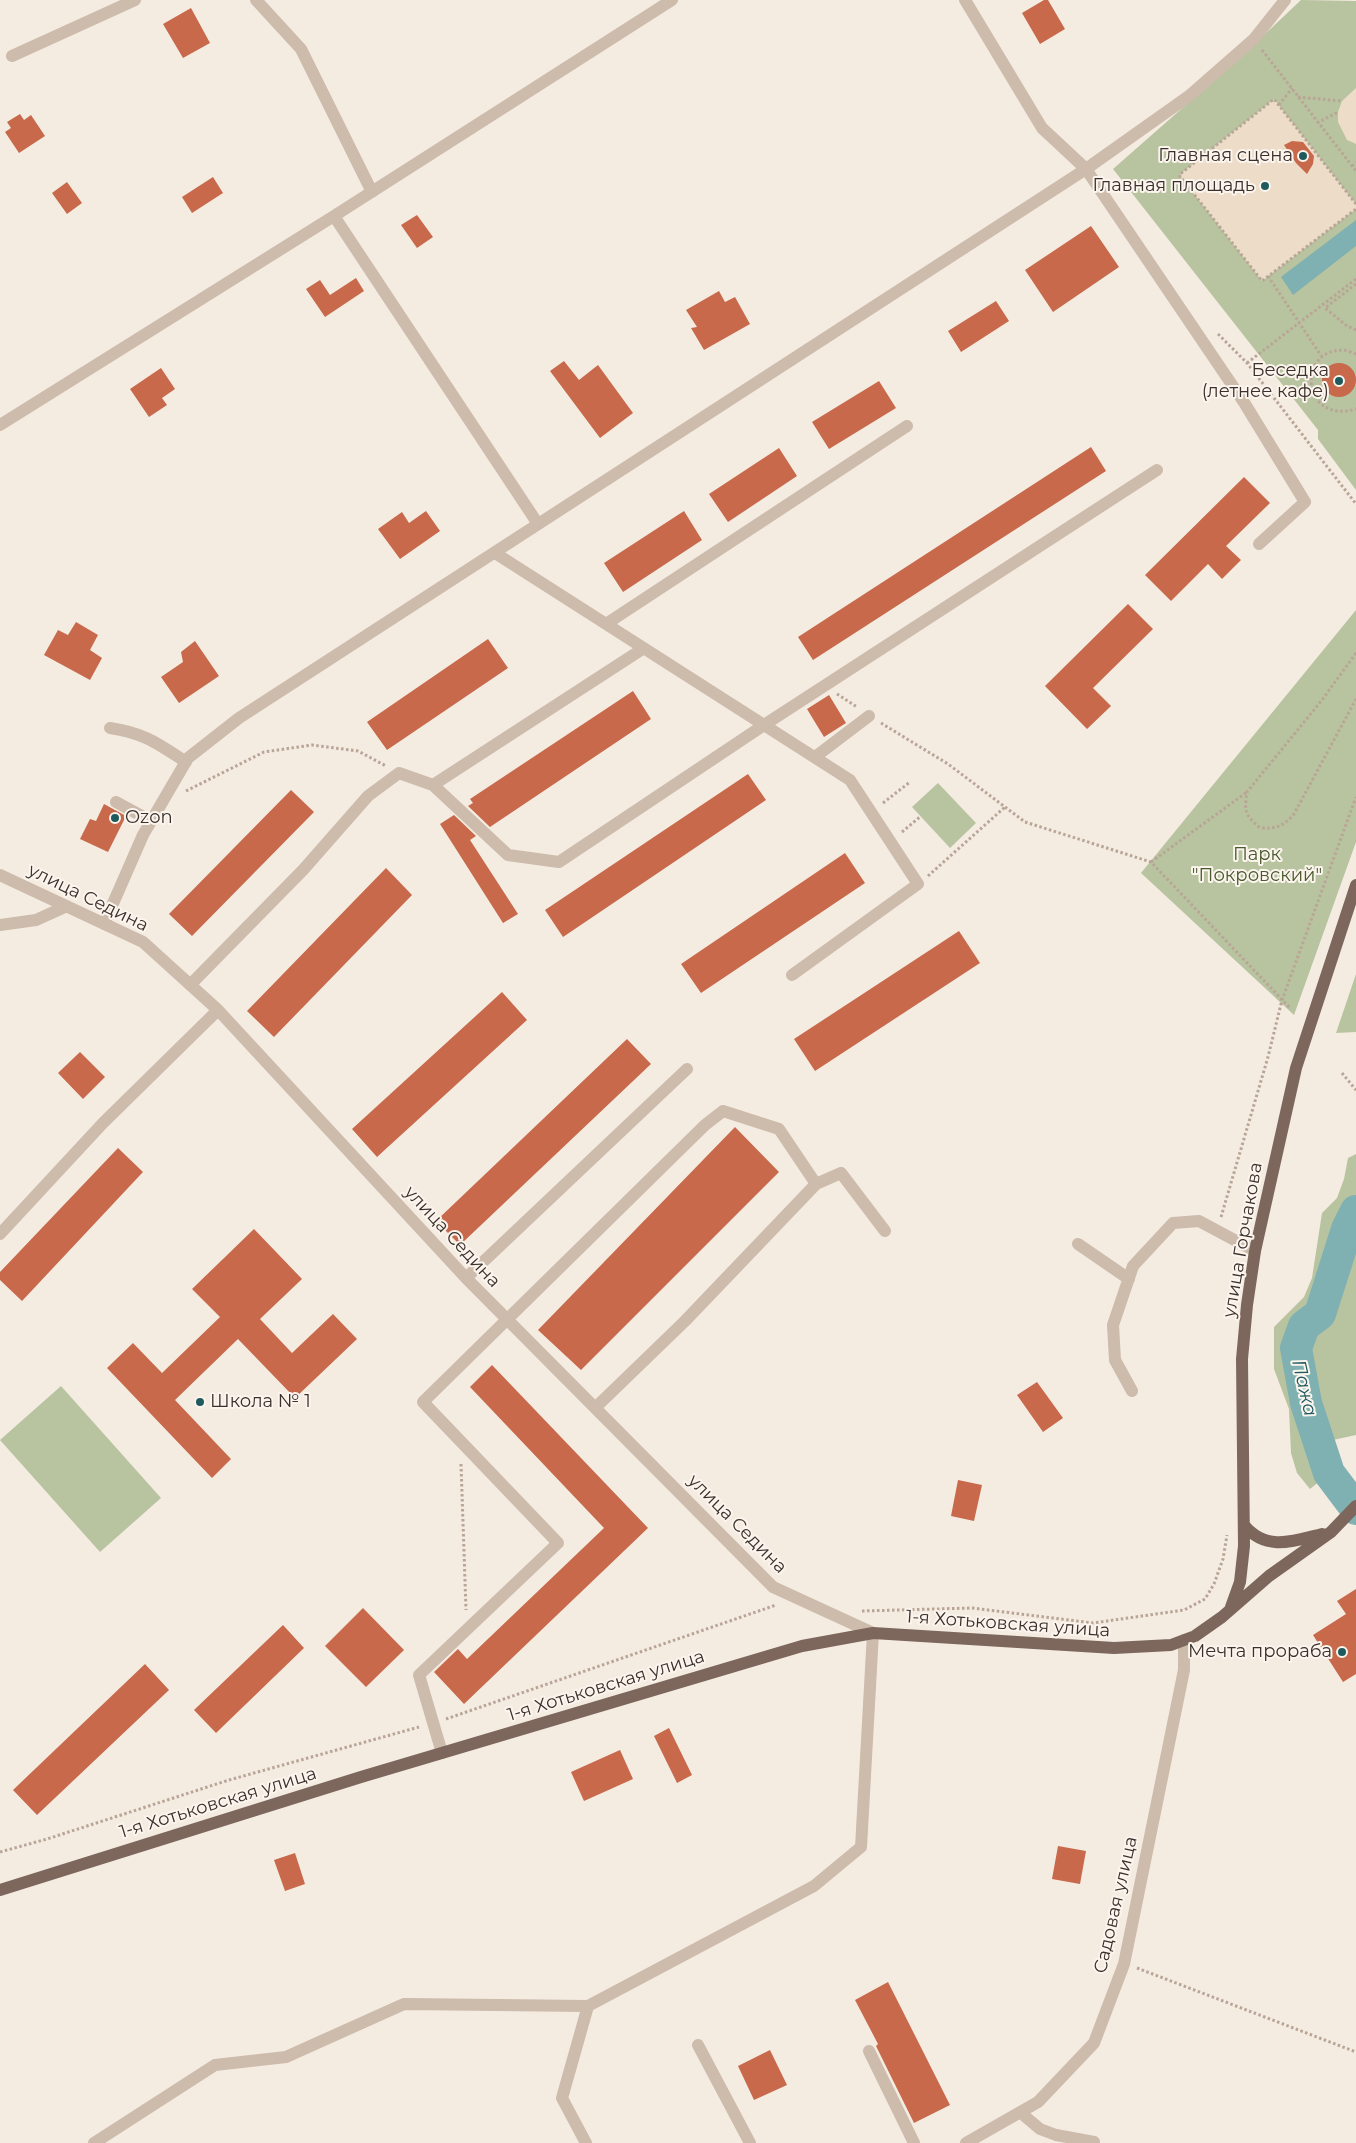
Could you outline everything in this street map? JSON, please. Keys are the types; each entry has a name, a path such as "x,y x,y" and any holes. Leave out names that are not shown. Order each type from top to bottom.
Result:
{"main road":[{"name":"улица Горчакова","path":"1230,1610 1240,1582 1244,1526 1241,1413 1242,1359 1246,1305 1255,1251 1296,1068 1356,885"},
{"name":"1-я Хотьковская улица","path":"0,1890 442,1753 802,1646 873,1633 1114,1648 1148,1648 1184,1640 1207,1629 1270,1576 1331,1532 1356,1506"},
{"path":"1244,1526 1251,1534 1270,1542 1300,1541 1331,1532"}],"street":[{"path":"12,56 135,0"},
{"path":"256,0 301,49 372,192"},
{"path":"0,425 372,192 672,0"},
{"path":"965,0 1042,128 1086,169 1245,404 1305,502 1259,544"},
{"path":"104,924 143,835 186,762 239,718 1086,169 1189,96 1254,39 1286,0"},
{"path":"334,216 538,524"},
{"path":"606,624 907,426"},
{"path":"190,985 303,870 368,796 400,773 433,784 508,855 559,862 764,725 1157,470"},
{"path":"495,553 850,780 918,884 792,975"},
{"path":"433,784 644,648"},
{"path":"815,757 869,716"},
{"path":"110,728 135,732 153,740 186,762"},
{"path":"116,802 151,821"},
{"name":"улица Седина","path":"0,875 143,942 218,1010 466,1278 774,1587 873,1633"},
{"path":"0,925 36,920 67,906"},
{"path":"0,1234 104,1123 218,1010"},
{"path":"466,1278 687,1069"},
{"path":"442,1753 420,1675 558,1543 423,1402 705,1125 723,1111 779,1129 816,1184"},
{"path":"595,1408 685,1321 816,1184 841,1173 885,1231"},
{"path":"1132,1391 1115,1360 1113,1325 1133,1266 1173,1223 1199,1221 1255,1251"},
{"path":"1078,1244 1129,1279"},
{"path":"94,2143 215,2065 286,2057 404,2004 588,2006 814,1886 861,1847 873,1633"},
{"name":"Садовая улица","path":"966,2143 1038,2102 1094,2043 1124,1964 1184,1670 1184,1640"},
{"path":"586,2143 562,2098 588,2006"},
{"path":"698,2045 750,2143"},
{"path":"869,2051 914,2143"},
{"path":"1021,2113 1040,2128 1056,2135 1094,2142"}],"path":[{"path":"1254,39 1317,123 1356,171"},
{"path":"1279,105 1292,88"},
{"path":"1298,97 1342,101"},
{"path":"1356,204 1274,99 1180,175 1262,281 1356,209"},
{"path":"1317,123 1338,112"},
{"path":"1352,166 1356,162"},
{"path":"1350,198 1356,194"},
{"path":"1268,276 1322,357"},
{"path":"1247,363 1356,280"},
{"path":"1356,284 1325,308 1347,326 1356,330"},
{"path":"1214,330 1247,363 1356,504"},
{"path":"1356,354 1342,350 1322,357 1312,370 1310,384 1316,399 1325,408 1342,413 1356,409"},
{"path":"1150,862 1247,792 1322,700 1356,652"},
{"path":"824,686 948,764 1024,822 1150,862 1290,1008"},
{"path":"1247,792 1245,810 1250,819 1260,828 1275,829 1287,823 1294,814 1356,699"},
{"path":"161,804 264,752 312,745 358,751 400,773"},
{"path":"871,813 910,782"},
{"path":"1217,1231 1268,1057 1282,1000 1356,797"},
{"path":"918,884 1005,807"},
{"path":"890,842 921,816"},
{"path":"1342,1073 1356,1090"},
{"path":"460,1441 467,1630"},
{"path":"1124,1964 1356,2052"}],"green space":[{"path":"1301,0 1356,1 1356,490 1318,439 1318,430 1113,169 1245,53"},
{"name":"Парк \"Покровский\"","path":"1356,610 1356,842 1294,1015 1141,873"},
{"path":"938,783 976,823 950,848 912,807"},
{"path":"1356,974 1356,1032 1336,1033"},
{"path":"1356,1154 1356,1435 1333,1440 1320,1481 1310,1489 1297,1473 1291,1453 1289,1409 1274,1369 1274,1327 1304,1297 1312,1278 1322,1213 1337,1198 1344,1179 1348,1158"},
{"path":"61,1386 161,1498 100,1552 0,1440"}],"shaded area":[{"path":"1356,88 1356,144 1347,140 1338,122 1338,112 1342,101"},
{"name":"Главная площадь","path":"1274,99 1356,204 1356,209 1262,281 1179,175"}],"water":[{"path":"1356,220 1356,246 1293,295 1281,277"}],"building":[{"path":"1044,0 1048,0 1065,29 1040,44 1022,13"},
{"path":"191,8 210,43 183,58 163,24"},
{"path":"20,114 24,120 31,115 45,136 19,153 5,132 11,128 7,122"},
{"name":"Главная сцена","path":"1292,141 1303,142 1314,156 1313,164 1307,174 1296,163 1284,145"},
{"path":"213,177 223,193 192,213 182,197"},
{"path":"67,182 82,203 67,214 52,193"},
{"path":"417,215 433,237 417,248 401,225"},
{"path":"1091,226 1119,267 1053,312 1025,270"},
{"path":"356,278 364,291 325,317 306,289 320,280 330,295"},
{"path":"719,291 725,302 735,297 750,324 704,350 691,328 697,327 686,310"},
{"path":"996,301 1009,321 961,352 948,331"},
{"path":"564,361 579,380 598,365 633,413 600,438 550,371"},
{"name":"Беседка (летнее кафе)","path":"1339,363 1351,368 1356,380 1351,392 1339,397 1327,392 1322,380 1327,368"},
{"path":"161,368 175,389 162,398 167,405 149,417 130,389"},
{"path":"879,381 896,408 829,449 812,422"},
{"path":"1091,447 1106,471 813,660 798,637"},
{"path":"779,448 797,476 728,522 709,494"},
{"path":"1244,477 1270,503 1226,546 1241,560 1222,579 1208,564 1171,601 1145,575"},
{"path":"426,511 440,531 400,559 378,529 402,512 409,523"},
{"path":"684,511 702,540 623,592 604,563"},
{"path":"1128,604 1153,629 1093,688 1111,706 1087,729 1045,686"},
{"path":"76,622 98,635 90,650 102,658 90,680 44,655 58,630 68,635"},
{"path":"488,639 508,668 387,750 367,722"},
{"path":"195,641 219,676 179,703 161,677 183,662 181,652"},
{"path":"633,691 651,719 490,827 468,806 473,803 470,799"},
{"path":"829,695 846,723 824,737 807,709"},
{"path":"748,774 766,800 563,937 545,910"},
{"path":"291,790 314,812 192,936 169,914"},
{"path":"104,804 126,816 108,852 80,839 90,819 96,821"},
{"path":"454,815 476,836 470,840 518,914 503,923 440,824"},
{"path":"845,853 865,883 701,993 681,964"},
{"path":"386,868 412,895 274,1037 247,1011"},
{"path":"959,931 980,963 815,1071 794,1039"},
{"path":"502,992 527,1020 377,1157 352,1129"},
{"path":"627,1039 651,1064 460,1245 436,1221"},
{"path":"80,1052 105,1077 83,1099 58,1073"},
{"path":"735,1127 779,1172 581,1370 538,1330"},
{"path":"118,1148 143,1172 22,1301 0,1280 0,1272"},
{"path":"254,1229 302,1279 260,1319 292,1353 333,1314 357,1339 295,1398 238,1339 175,1400 231,1459 212,1478 107,1368 133,1343 162,1373 220,1317 192,1289"},
{"path":"492,1365 648,1528 464,1704 434,1672 458,1649 467,1659 604,1528 470,1387"},
{"path":"1037,1382 1063,1418 1043,1432 1017,1395"},
{"path":"958,1480 982,1485 974,1521 951,1516"},
{"path":"1356,1589 1356,1674 1343,1682 1313,1635 1346,1614 1337,1601"},
{"path":"363,1608 404,1650 366,1687 325,1646"},
{"path":"283,1625 304,1648 216,1733 194,1710"},
{"path":"145,1664 169,1690 37,1815 13,1790"},
{"path":"669,1728 692,1775 677,1783 654,1736"},
{"path":"620,1750 633,1779 584,1801 571,1772"},
{"path":"1058,1846 1086,1851 1080,1884 1052,1879"},
{"path":"295,1853 305,1884 285,1891 274,1860"},
{"path":"888,1982 950,2105 914,2123 876,2046 878,2044 855,2000"},
{"path":"770,2050 787,2085 754,2100 738,2066"}],"waterway":[{"name":"Пажа","path":"1356,1211 1347,1229 1320,1314 1304,1326 1296,1348 1306,1403 1329,1473 1356,1509"}],"place":[{"name":"Главная сцена","path":"1303,156"},
{"name":"Главная площадь","path":"1265,186"},
{"name":"Беседка (летнее кафе)","path":"1339,381"},
{"name":"Ozon","path":"115,818"},
{"name":"Школа № 1","path":"200,1402"},
{"name":"Мечта прораба","path":"1342,1652"}]}
